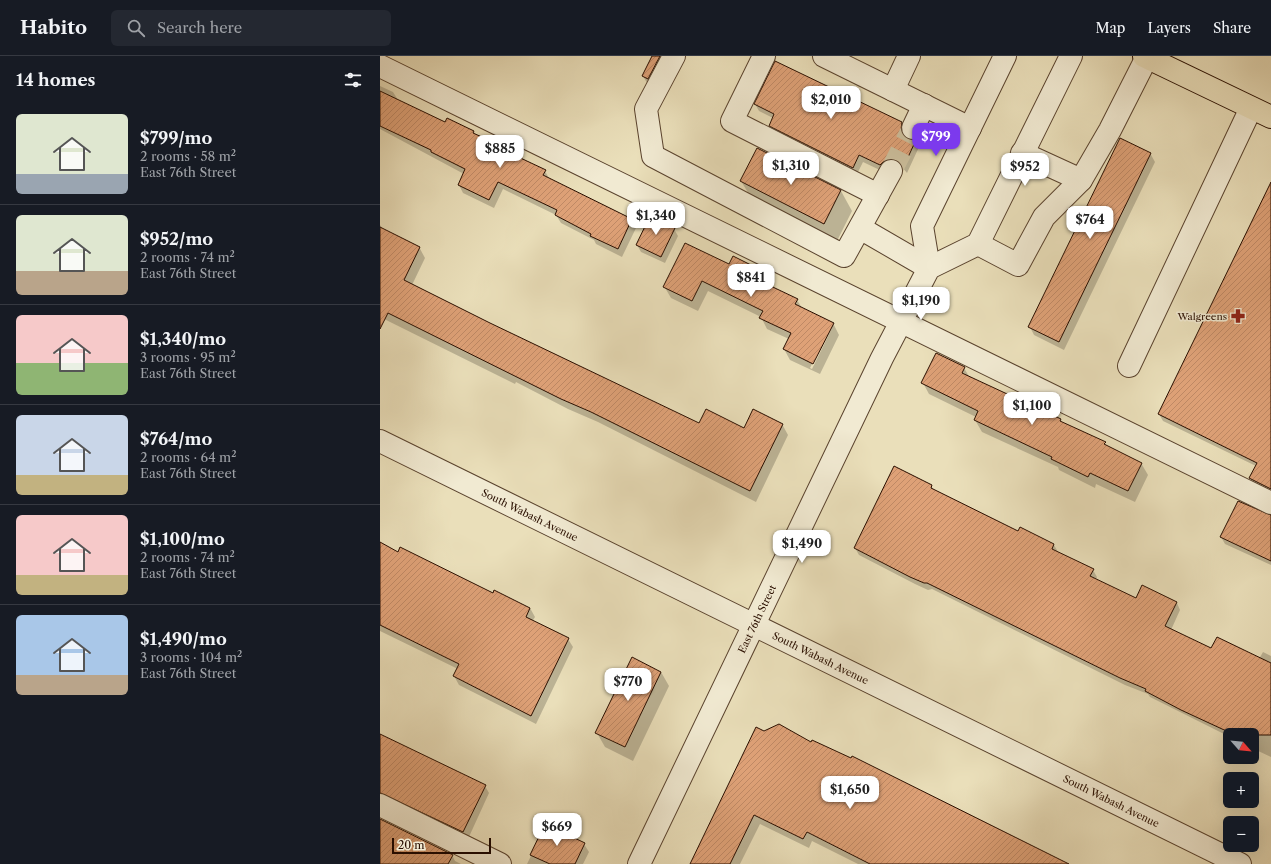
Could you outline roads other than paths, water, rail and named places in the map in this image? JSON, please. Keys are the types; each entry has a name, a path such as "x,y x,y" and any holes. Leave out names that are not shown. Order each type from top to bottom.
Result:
{"main road":[{"path":"1146,57 1271,117"}],"street":[{"path":"674,56 646,109 652,156 844,256 891,171"},
{"path":"764,56 732,121 878,195"},
{"path":"824,56 970,128"},
{"path":"893,90 909,56"},
{"path":"929,268 922,226 1006,56"},
{"path":"929,268 978,244 1071,56"},
{"path":"978,244 1018,265 1044,217 1081,180 1110,130 1146,57"},
{"path":"380,66 1271,503"},
{"path":"913,128 924,105"},
{"path":"1129,366 1251,108"},
{"path":"1022,153 1081,180"},
{"path":"860,228 929,268"},
{"name":"East 76th Street","path":"639,864 901,322 929,268"},
{"name":"South Wabash Avenue","path":"380,441 1240,864"},
{"path":"380,805 500,864"}],"tunnel":[{"path":"891,171 913,128"}],"place":[{"name":"Walgreens","path":"1238,316"}]}
